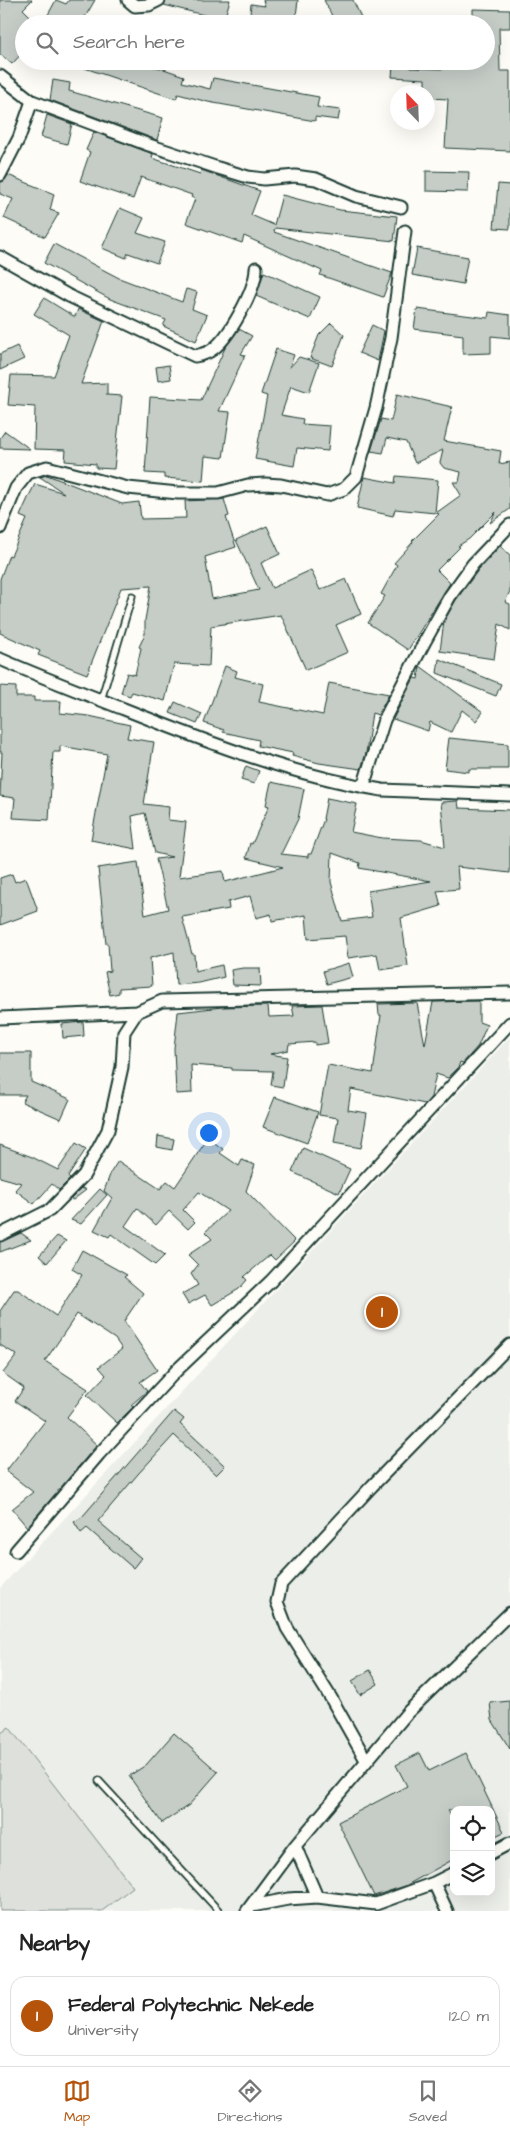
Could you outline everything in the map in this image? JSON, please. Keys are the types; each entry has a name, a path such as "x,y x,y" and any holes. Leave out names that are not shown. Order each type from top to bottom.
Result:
{"street":[{"path":"128,0 136,6 149,5 158,0"},
{"path":"0,76 32,101 149,145 241,174 264,179 295,176 316,179 356,196 401,207"},
{"path":"0,174 19,138 32,101"},
{"path":"0,528 16,488 28,473 47,466 128,488 178,493 218,493 265,484 281,485 327,495 344,489 356,477 376,408 391,338 405,230"},
{"path":"0,257 69,296 195,356 211,351 230,331 251,288 256,268"},
{"path":"363,787 384,720 450,596 473,564 510,525"},
{"path":"0,659 101,700 255,758 363,787 382,790 510,795"},
{"path":"0,1018 137,1012 162,1001 510,993"},
{"path":"0,1235 50,1210 84,1175 108,1130 122,1068 124,1032 137,1012"},
{"path":"16,1551 99,1454 176,1371 270,1281 510,1023"},
{"path":"366,1760 331,1698 287,1628 276,1602 280,1584 372,1486 510,1345"},
{"path":"249,1908 295,1846 408,1712 510,1613"},
{"path":"495,1851 510,1843"},
{"path":"295,1846 317,1897"},
{"path":"249,1908 288,1898 317,1897 376,1904 434,1883 450,1875"},
{"path":"434,1883 448,1911"}],"lane":[{"path":"101,700 132,596"},
{"path":"99,1781 220,1911"}],"shaded area":[{"path":"510,1037 510,1911 0,1911 0,1588"},
{"path":"9,1727 133,1887 102,1911 0,1911 0,1734"}],"building":[{"path":"0,0 32,0 23,9 29,15 15,15 15,61 12,64 0,54"},
{"path":"56,0 66,4 69,0 95,0 86,15 48,15"},
{"path":"166,0 230,0 226,15 204,15 164,5"},
{"path":"263,0 298,0 296,15 250,15 251,4 265,6"},
{"path":"324,0 353,0 360,15 332,15"},
{"path":"473,9 510,10 510,28 499,28 500,71 510,71 510,151 445,148 448,99 435,98 435,85 425,85 425,79 392,77 393,70 495,70 495,15 473,15"},
{"path":"91,70 167,70 184,76 182,82 210,89 213,78 319,97 317,107 340,110 338,120 315,117 315,121 208,102 178,94 176,99"},
{"path":"53,80 70,83 69,91 163,118 157,140 50,100"},
{"path":"47,115 72,124 67,144 41,137"},
{"path":"94,132 153,154 152,158 200,174 201,170 260,191 251,215 274,225 282,195 340,210 397,216 394,241 275,228 274,232 392,273 383,297 320,275 322,271 244,236 242,243 186,223 195,199 191,197 192,195 141,177 133,199 80,181 90,152 86,150"},
{"path":"426,171 469,172 468,192 426,191"},
{"path":"8,175 54,194 50,210 59,213 45,237 4,218 13,199 0,194 0,182 4,181"},
{"path":"498,184 510,185 510,229 494,228"},
{"path":"120,208 144,218 137,233 165,242 157,263 128,253 126,258 102,248"},
{"path":"54,244 119,278 182,302 186,289 197,292 192,309 207,315 196,341 163,326 166,320 110,299 44,263"},
{"path":"417,248 468,257 463,284 412,275"},
{"path":"264,272 320,297 310,319 256,296"},
{"path":"44,298 75,317 78,309 104,321 81,384 107,383 107,395 122,396 114,469 96,468 96,464 65,461 66,450 34,449 35,407 8,405 11,375 54,376 69,335 34,314"},
{"path":"417,309 488,318 489,312 510,315 510,338 491,336 491,353 463,354 463,335 414,329"},
{"path":"331,323 344,335 332,366 310,358 319,335"},
{"path":"372,325 384,331 378,361 359,353"},
{"path":"239,329 252,336 241,354 245,355 219,411 230,412 223,458 205,456 203,481 164,478 164,474 145,473 150,397 201,400 225,348"},
{"path":"17,346 24,359 0,370 0,354"},
{"path":"276,349 294,355 289,368 299,357 319,363 309,392 291,386 281,415 303,419 302,424 330,426 328,451 297,448 294,466 255,459 267,396 261,394"},
{"path":"169,365 171,379 158,381 156,367"},
{"path":"397,394 452,407 444,441 501,451 499,464 510,462 510,509 490,523 496,512 469,539 458,546 460,547 437,570 450,583 408,650 368,623 385,596 381,594 397,565 394,563 412,541 439,514 436,513 461,495 453,482 459,482 461,472 444,468 440,463 443,450 415,463 406,442 387,438 383,453 371,451 381,419 391,421"},
{"path":"5,431 30,449 0,448 0,438"},
{"path":"47,475 122,504 139,502 141,519 186,518 185,501 224,499 229,516 226,517 236,547 205,557 212,599 259,590 236,540 267,526 280,554 261,563 272,588 311,570 320,590 346,579 361,614 336,625 348,652 306,670 281,615 211,626 209,666 174,664 165,701 132,692 130,696 121,693 127,673 135,675 141,648 139,647 145,634 145,620 151,586 121,588 87,674 38,655 40,651 0,633 0,579 9,555 11,556 27,519 20,516 29,496 35,484 64,493 40,477"},
{"path":"396,476 438,480 435,513 395,509 393,516 357,508 364,477 395,483"},
{"path":"500,546 510,555 510,591 505,602 510,604 510,630 499,624 494,659 440,651 444,621 456,600 479,569"},
{"path":"439,659 501,684 496,696 437,673"},
{"path":"225,666 237,671 235,677 263,684 259,702 323,715 329,683 389,694 378,715 372,713 366,753 361,769 319,763 292,756 293,753 258,746 259,740 223,732 224,730 204,723"},
{"path":"420,666 483,712 476,721 462,710 451,732 430,722 428,731 393,719 414,678 418,679"},
{"path":"0,686 16,687 16,697 34,697 34,701 61,701 60,713 89,716 130,725 127,738 154,742 144,804 169,807 168,820 186,822 179,877 223,871 225,882 283,867 246,858 250,843 252,844 269,806 266,805 271,782 304,789 298,819 281,854 308,857 308,854 311,854 324,819 327,798 357,804 351,832 382,838 421,840 445,847 441,802 458,801 459,808 510,810 510,873 457,867 459,889 437,891 441,906 401,918 408,966 380,970 377,954 348,958 345,936 308,939 306,915 272,921 271,914 256,918 250,896 228,902 229,909 182,917 192,954 194,954 195,971 222,965 224,977 199,983 176,985 174,952 150,958 152,986 119,988 119,993 110,995 105,972 110,971 98,868 138,862 145,915 168,909 156,859 172,857 155,853 145,813 132,816 136,849 91,840 107,754 60,746 60,752 53,752 49,820 13,818 15,798 0,796 2,752 0,752","holes":["332,853 360,863 359,868 431,881 368,891 372,917 342,921 331,882"]},
{"path":"175,702 202,714 197,724 170,713"},
{"path":"449,738 508,744 508,769 469,769 469,772 445,769"},
{"path":"246,766 259,771 254,784 241,780"},
{"path":"12,874 15,882 26,878 38,911 0,925 0,878"},
{"path":"349,963 353,977 327,984 323,971"},
{"path":"260,968 261,986 233,985 231,970"},
{"path":"479,1001 479,1022 487,1025 478,1046 463,1063 460,1062 458,1068 448,1078 436,1074 431,1097 425,1104 351,1089 348,1110 367,1113 361,1148 334,1143 338,1118 319,1115 328,1065 373,1073 381,1015 379,1015 378,1004 417,1003 425,1045 433,1002"},
{"path":"322,1005 328,1043 315,1045 315,1042 289,1044 288,1050 270,1054 287,1057 283,1087 271,1085 273,1071 232,1070 232,1068 191,1065 192,1093 176,1094 174,1048 178,1012 222,1007 268,1006 269,1017 294,1016 292,1006"},
{"path":"83,1022 84,1036 63,1038 62,1024"},
{"path":"0,1053 31,1053 31,1082 70,1099 61,1119 22,1102 26,1095 0,1095"},
{"path":"275,1097 318,1112 307,1143 263,1127"},
{"path":"158,1136 174,1139 172,1150 157,1147"},
{"path":"208,1138 223,1149 220,1153 239,1166 242,1160 255,1165 246,1191 295,1241 275,1260 270,1255 244,1277 247,1280 239,1289 212,1305 205,1295 188,1304 182,1294 198,1285 191,1274 198,1265 188,1255 212,1239 205,1232 228,1211 199,1192 183,1210 195,1222 188,1229 169,1211 156,1225 137,1208 125,1226 165,1255 155,1265 111,1234 109,1237 94,1230 112,1198 104,1191 111,1172 118,1161 160,1189 167,1181 175,1187"},
{"path":"76,1143 86,1149 68,1177 70,1179 59,1190 52,1184 34,1204 15,1190 21,1183 0,1177 0,1145 32,1157 58,1170"},
{"path":"303,1148 350,1169 339,1193 292,1172"},
{"path":"82,1188 86,1190 73,1200 71,1199"},
{"path":"100,1189 107,1195 81,1224 71,1220"},
{"path":"21,1233 31,1240 0,1252 0,1242"},
{"path":"57,1236 66,1241 47,1263 39,1256"},
{"path":"82,1250 127,1275 124,1277 143,1293 124,1321 157,1370 140,1382 147,1391 131,1405 133,1407 117,1423 87,1395 106,1375 99,1367 122,1349 115,1339 77,1314 45,1361 88,1389 67,1417 97,1445 27,1527 12,1509 33,1492 6,1471 45,1421 15,1401 24,1388 3,1373 17,1355 0,1345 0,1311 14,1290 18,1290 56,1316 82,1275 72,1269"},
{"path":"174,1411 184,1419 180,1424 225,1466 216,1475 174,1435 138,1474 98,1521 141,1558 133,1568 87,1528 81,1533 74,1522 82,1517"},
{"path":"370,1670 378,1684 360,1695 352,1681"},
{"path":"510,1701 510,1749 492,1720 490,1703"},
{"path":"174,1733 218,1772 189,1805 162,1823 129,1776 146,1765"},
{"path":"420,1753 429,1771 466,1753 491,1806 450,1806 450,1810 448,1810 450,1814 450,1861 405,1886 374,1896 338,1822 407,1786 396,1765"},
{"path":"495,1813 504,1832 495,1836"}],"place":[{"name":"Federal Polytechnic Nekede","path":"382,1312"}]}
